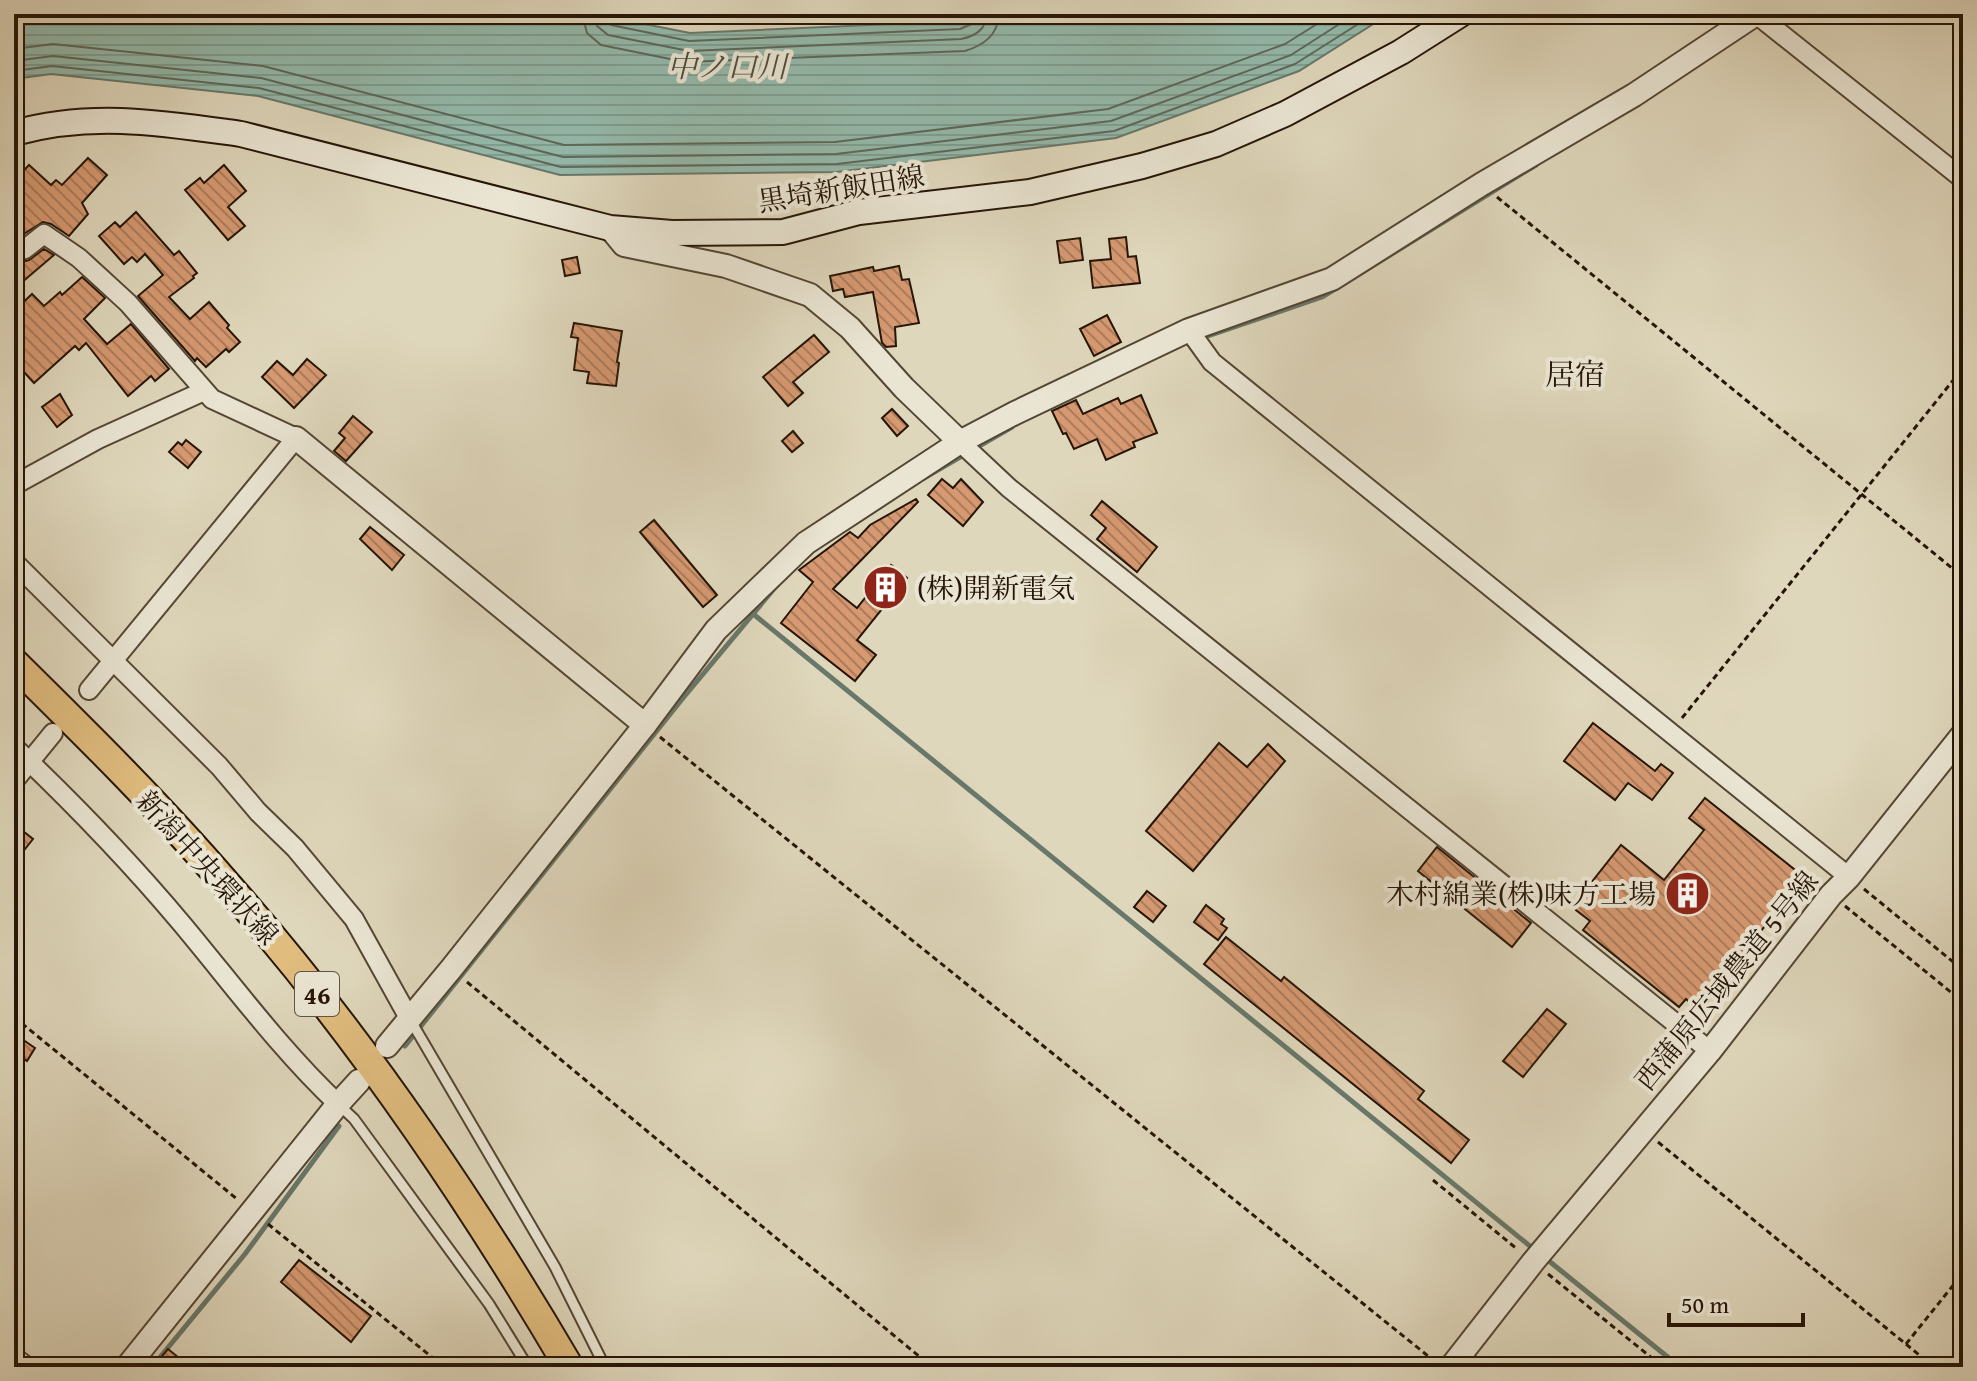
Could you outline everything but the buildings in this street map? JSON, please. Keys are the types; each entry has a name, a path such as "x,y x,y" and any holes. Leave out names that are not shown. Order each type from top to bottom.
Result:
{"main road":[{"name":"黒埼新飯田線","path":"14,133 44,124 130,120 241,134 610,228 698,234 783,232 859,212 1030,192 1142,166 1216,144 1285,114 1401,52 1461,14"},
{"name":"新潟中央環状線","path":"14,663 172,823 286,954 431,1147 569,1367"}],"street":[{"path":"387,1046 645,725 716,630 806,543 960,442 1189,330 1332,279 1482,184 1634,95 1756,14 1963,179"},
{"path":"610,228 624,245 726,266 810,295 850,328 904,388 1021,498 1710,1051"},
{"path":"14,252 25,249 44,234 50,236 128,303 212,399 296,438 645,725"},
{"path":"1189,330 1212,362 1849,877"},
{"path":"14,485 98,439 204,391"},
{"path":"89,690 296,438"},
{"path":"14,562 219,766 258,812 295,848 354,919 409,1018"},
{"path":"14,781 53,733"},
{"name":"西蒲原広域農道 5号線","path":"1451,1367 1533,1262 1710,1051 1831,895 1849,877 1963,734"},
{"path":"14,747 105,838 180,922 302,1069 338,1104"},
{"path":"127,1367 359,1081"},
{"path":"14,1357 27,1367"}],"lane":[{"path":"409,1018 555,1267 605,1367"},
{"path":"338,1104 354,1119 489,1304 528,1367"}],"path":[{"path":"1482,184 1963,577"},
{"path":"1670,733 1963,368"},
{"path":"645,725 1442,1367"},
{"path":"1849,877 1963,970"},
{"path":"1831,895 1963,1002"},
{"path":"451,969 932,1367"},
{"path":"14,1017 444,1367"},
{"path":"1643,1129 1934,1367"},
{"path":"1906,1344 1963,1273"}],"water":[{"name":"中ノ口川","path":"14,14 594,14 690,33 960,21 977,14 1389,14 1299,71 1116,138 837,172 560,175 258,96 51,74 14,79"}],"waterway":[{"path":"1202,338 1322,297 1536,165"},
{"path":"924,478 1012,427"},
{"path":"405,1046 778,584"},
{"path":"752,613 1536,1251"},
{"path":"152,1367 245,1254 339,1126"},
{"path":"1544,1257 1680,1367"}],"place":[{"name":"(株)開新電気","path":"886,587"},
{"name":"木村綿業(株)味方工場","path":"1687,893"}],"district":[{"name":"居宿","path":"1575,374"}]}
